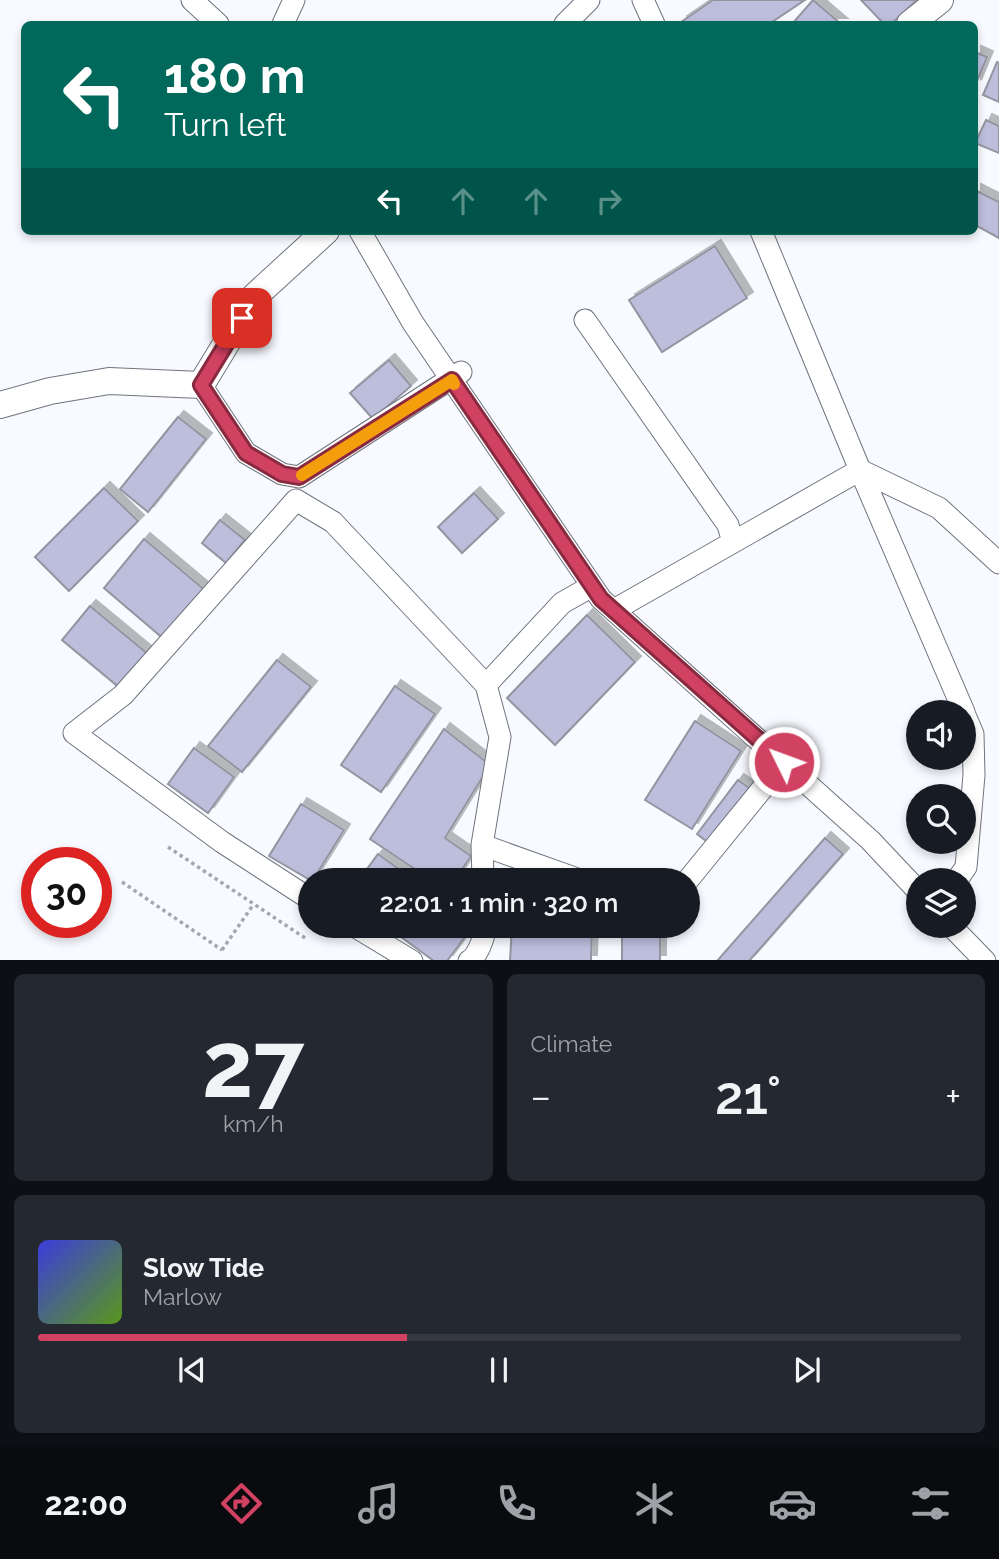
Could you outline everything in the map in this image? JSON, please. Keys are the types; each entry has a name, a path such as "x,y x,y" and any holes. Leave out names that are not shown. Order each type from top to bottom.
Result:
{"main road":[{"path":"914,21 940,0"},
{"path":"0,405 50,391 109,381 201,385 255,296 323,235"}],"street":[{"path":"192,0 215,21"},
{"path":"284,21 294,0"},
{"path":"568,21 589,0"},
{"path":"643,0 653,21"},
{"path":"361,235 413,323 456,376 592,586 614,610 870,840 906,877"},
{"path":"763,235 958,700"},
{"path":"586,320 728,525 733,542"},
{"path":"201,385 246,453 282,474 299,477 456,376"},
{"path":"614,610 860,470"},
{"path":"860,470 939,508 999,563"},
{"path":"298,891 222,842 74,733 123,695 295,502 299,477"},
{"path":"295,502 333,522 486,685 500,737 482,845 483,868"},
{"path":"486,685 562,603 592,586"},
{"path":"698,868 784,762"},
{"path":"965,868 974,770"},
{"path":"482,845 546,868"},
{"path":"374,938 410,960"},
{"path":"471,960 482,938"},
{"path":"963,938 984,960"}],"path":[{"path":"168,847 305,939"},
{"path":"122,882 222,950 253,905"}],"building":[{"path":"713,0 805,0 774,21 682,21"},
{"path":"813,0 838,21 795,21"},
{"path":"861,0 917,0 894,21 881,21"},
{"path":"978,53 987,57 978,79"},
{"path":"997,62 999,63 999,102 983,95"},
{"path":"986,120 999,126 999,153 978,144 978,137"},
{"path":"978,192 999,202 999,238 978,227"},
{"path":"715,246 747,298 662,352 629,300"},
{"path":"389,360 411,386 373,419 350,393"},
{"path":"178,417 206,439 148,512 120,489"},
{"path":"104,488 138,521 69,591 35,557"},
{"path":"474,493 498,519 462,553 438,527"},
{"path":"220,520 245,540 226,563 202,543"},
{"path":"144,539 206,591 165,640 104,588"},
{"path":"90,606 149,655 121,689 62,640"},
{"path":"587,615 635,662 555,745 507,698"},
{"path":"277,660 311,687 242,772 208,746"},
{"path":"395,686 435,714 381,792 341,765"},
{"path":"695,721 741,751 692,829 645,800"},
{"path":"444,729 490,765 445,838 471,856 463,868 413,868 370,839"},
{"path":"194,748 234,777 208,813 168,784"},
{"path":"738,780 752,790 710,844 697,834"},
{"path":"301,804 344,830 320,868 298,868 298,873 269,856"},
{"path":"825,838 843,854 750,960 718,960"},
{"path":"378,854 397,868 368,868"},
{"path":"402,938 464,938 448,960 433,960"},
{"path":"511,938 592,938 591,960 510,960"},
{"path":"622,938 660,938 660,960 622,960"}],"slow traffic":[{"path":"302,475 452,380 454,384"}],"route":[{"path":"242,318 201,385 246,453 282,474 299,477 452,380 601,599 784,762"}]}
